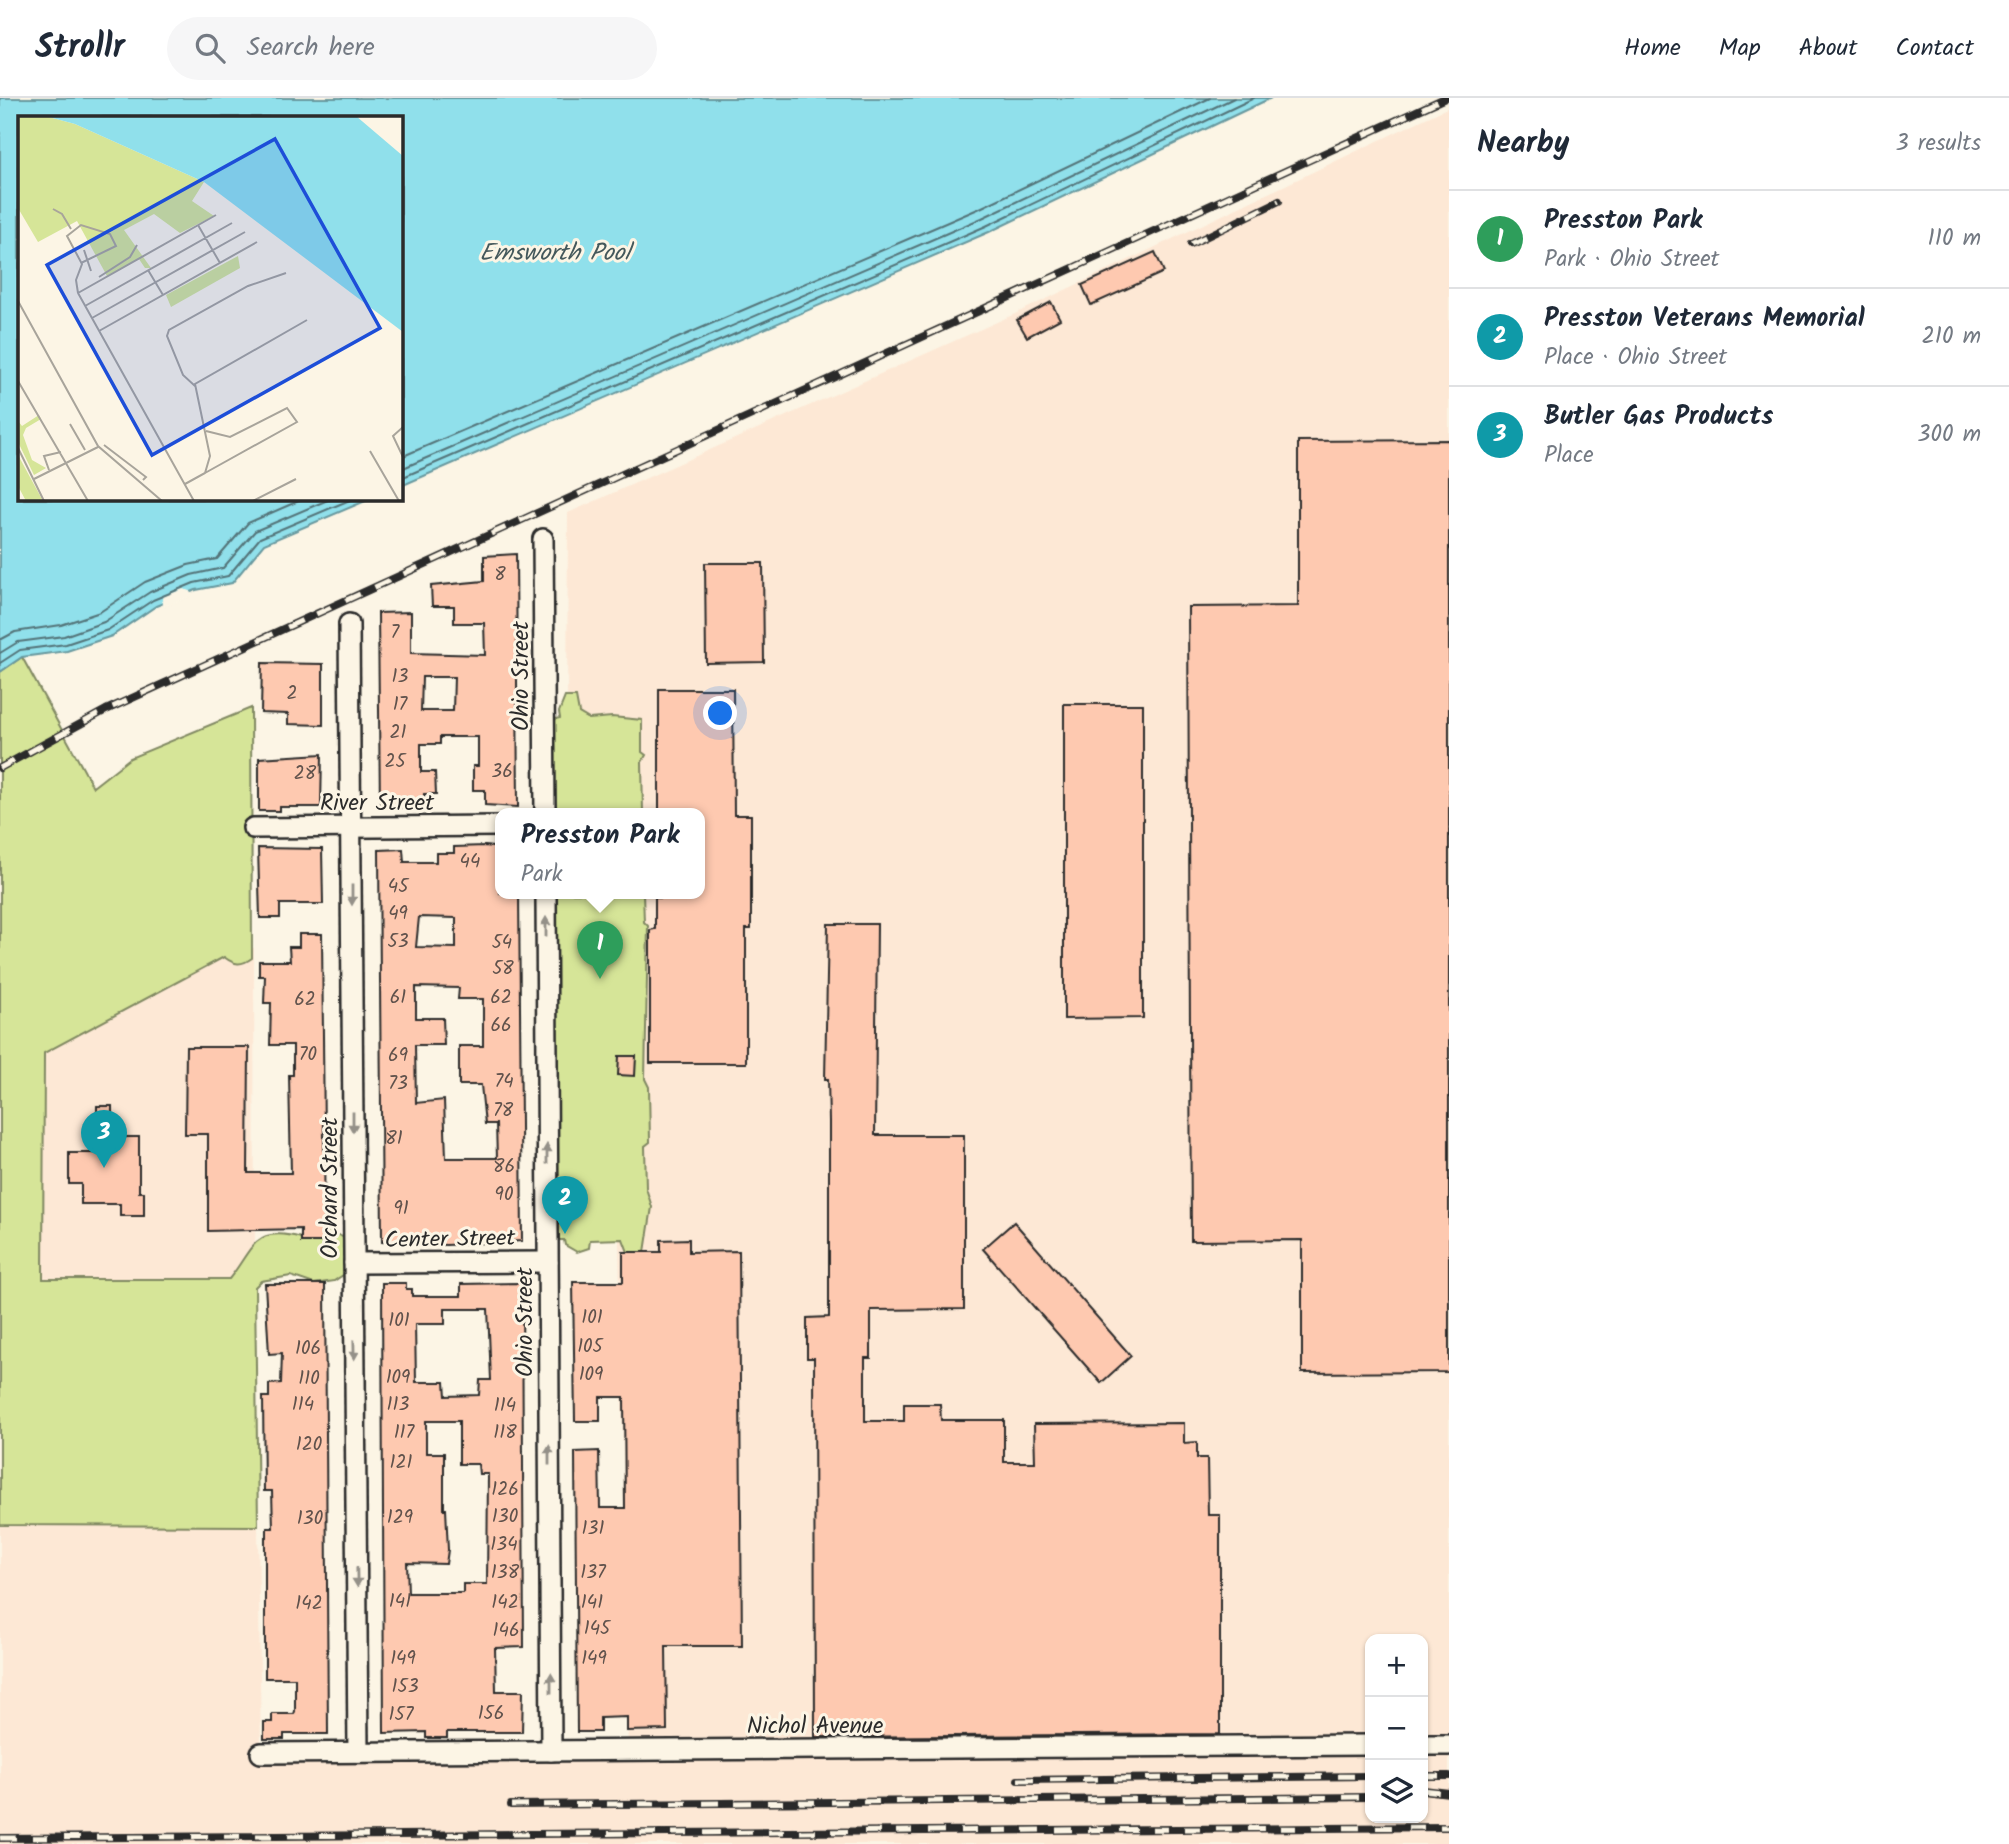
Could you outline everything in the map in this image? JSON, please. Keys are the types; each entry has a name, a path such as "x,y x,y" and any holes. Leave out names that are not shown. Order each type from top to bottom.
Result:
{"street":[{"name":"Ohio Street","path":"543,539 545,808"},
{"name":"Orchard Street","path":"349,624 358,1752"},
{"name":"River Street","path":"253,828 495,826"},
{"name":"Ohio Street","path":"546,899 551,1751"},
{"name":"Center Street","path":"354,1263 548,1262"},
{"name":"Nichol Avenue","path":"261,1753 1365,1745"},
{"path":"1428,1745 1449,1745"}],"shaded area":[{"path":"1449,107 1449,1844 0,1844 0,1525 258,1526 261,1753 628,1751 619,1239 646,1239 643,899 705,899 705,808 643,808 642,720 567,719 568,513 1017,313"},
{"path":"241,948 254,948 255,1279 43,1280 44,1053"}],"green space":[{"path":"22,657 93,787 130,758 251,708 252,958 238,964 224,957 44,1053 43,1279 229,1279 249,1250 263,1237 285,1235 301,1238 315,1232 327,1231 352,1244 352,1269 334,1281 314,1284 291,1276 261,1281 255,1287 258,1526 0,1525 0,672"},
{"path":"565,697 576,697 579,713 589,719 612,717 642,720 642,752 646,755 642,762 643,808 554,808 550,775 555,771 555,719 560,718 559,712"},
{"path":"556,899 643,899 644,922 648,926 645,1079 649,1087 650,1142 645,1146 646,1188 652,1207 645,1252 628,1252 623,1239 590,1240 589,1248 577,1252 565,1245 564,1240 559,1240 559,1228 548,1221 558,1156"}],"water":[{"name":"Emsworth Pool","path":"0,98 1271,98 989,232 402,486 402,116 18,116 18,500 368,500 264,544 232,583 196,590 156,606 112,636 67,651 22,657 0,672"}],"pier":[{"path":"183,589 190,591 192,596 164,607 164,596"}],"building":[{"path":"1155,252 1164,272 1091,305 1082,285"},
{"path":"1051,302 1060,319 1027,337 1017,320"},
{"path":"1449,440 1449,1372 1302,1373 1302,1240 1191,1241 1188,607 1298,606 1298,441"},
{"path":"516,554 518,807 485,805 485,790 473,790 473,766 478,766 478,737 440,737 440,744 421,744 421,772 435,772 436,794 424,794 424,808 380,807 378,613 411,612 411,653 485,655 484,623 454,623 454,606 432,606 431,586 484,581 484,556","holes":["422,677 454,677 453,711 421,711"]},
{"path":"705,563 763,563 764,662 706,663"},
{"path":"262,663 323,664 323,725 288,724 288,714 261,713"},
{"path":"659,689 733,689 734,815 751,815 751,929 746,929 746,1063 650,1063 650,930 655,929 655,899 705,899 705,808 659,808"},
{"path":"1064,704 1143,704 1143,1018 1064,1019"},
{"path":"322,754 321,807 280,807 280,811 259,811 259,758"},
{"path":"454,847 495,847 495,899 519,899 522,1241 446,1245 382,1242 379,850 403,849 404,862 436,862 436,853 454,853","holes":["419,917 456,918 456,948 416,947","416,987 459,988 458,999 483,999 483,1046 459,1046 459,1085 481,1085 485,1124 496,1124 497,1158 446,1158 444,1100 416,1103 415,1045 444,1045 443,1018 416,1018"]},
{"path":"258,848 322,849 323,904 280,904 280,918 260,918"},
{"path":"828,924 877,924 875,1135 964,1135 964,1309 871,1310 871,1358 865,1358 865,1421 904,1421 904,1404 940,1404 941,1420 1004,1420 1004,1462 1035,1462 1034,1424 1184,1423 1184,1443 1197,1442 1197,1458 1207,1458 1208,1515 1220,1515 1220,1734 815,1737 814,1358 807,1358 807,1318 829,1317 829,1121 828,1079 825,1079"},
{"path":"299,934 322,934 325,1242 301,1242 301,1229 208,1231 208,1134 185,1134 186,1047 249,1047 248,1173 291,1173 289,1075 293,1075 293,1045 270,1045 271,1003 264,1003 265,976 259,976 259,961 290,961 289,947 299,947"},
{"path":"619,1056 636,1056 635,1076 618,1075"},
{"path":"97,1106 112,1106 112,1137 139,1137 139,1192 144,1192 144,1216 120,1216 120,1204 81,1204 81,1184 69,1184 69,1153 97,1153"},
{"path":"1014,1222 1131,1356 1101,1383 983,1249"},
{"path":"689,1239 689,1252 739,1251 742,1646 666,1646 667,1730 627,1731 627,1717 600,1718 600,1732 577,1732 575,1452 599,1451 600,1508 625,1508 624,1397 600,1397 600,1421 575,1421 573,1282 623,1282 623,1252 661,1252 661,1240"},
{"path":"382,1283 406,1283 406,1289 412,1289 412,1296 461,1296 461,1284 522,1283 524,1647 495,1648 496,1691 523,1691 522,1732 447,1732 447,1738 426,1738 426,1732 384,1733","holes":["445,1309 488,1309 491,1380 480,1380 479,1395 446,1396 445,1382 416,1382 415,1324 445,1324","426,1421 459,1421 459,1464 478,1464 479,1474 488,1474 487,1584 463,1584 463,1593 408,1593 407,1563 446,1564 448,1550 444,1509 444,1453 426,1453"]},
{"path":"265,1284 325,1284 328,1734 284,1734 284,1739 264,1739 264,1722 272,1722 272,1714 294,1714 295,1711 295,1678 265,1678 265,1537 267,1528 273,1528 272,1491 264,1491 263,1397 269,1397 269,1384 281,1383 282,1353 269,1354"}],"railway":[{"path":"0,768 106,710 1445,98"},
{"path":"1191,244 1279,201"},
{"path":"1018,1780 1365,1776"},
{"path":"1428,1776 1449,1776"},
{"path":"1428,1791 1449,1793"},
{"path":"511,1805 1365,1797"},
{"path":"0,1838 1449,1827"}],"place":[{"name":"Presston Park","path":"600,979"},
{"name":"Butler Gas Products","path":"104,1168"},
{"name":"Presston Veterans Memorial","path":"565,1234"}]}
